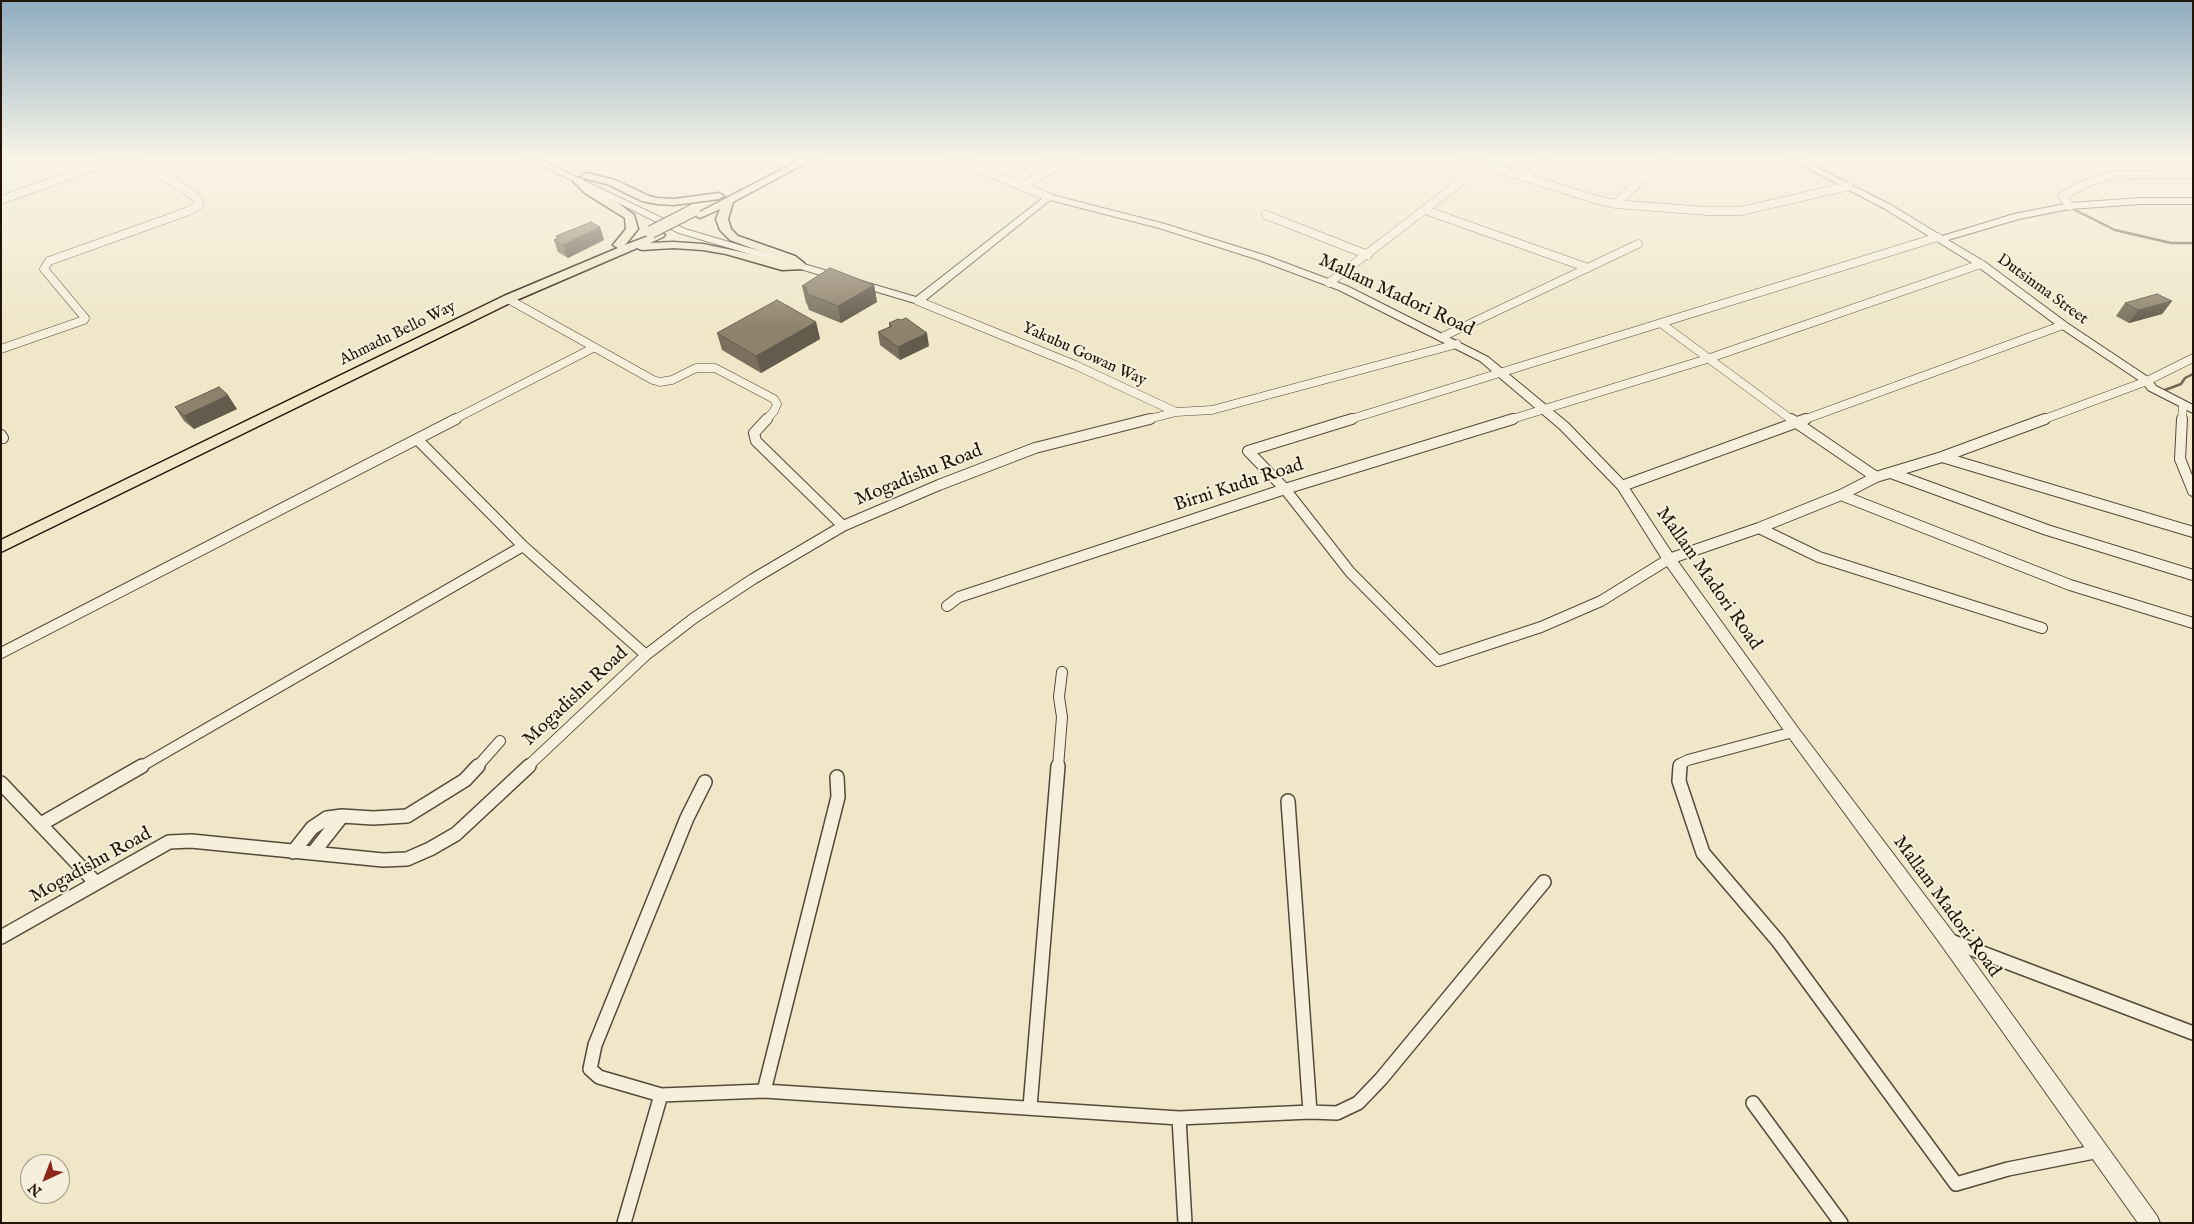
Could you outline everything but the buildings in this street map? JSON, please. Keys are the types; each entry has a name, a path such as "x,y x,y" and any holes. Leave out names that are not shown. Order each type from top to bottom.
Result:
{"main road":[{"path":"622,247 632,229 630,217 626,214"},
{"name":"Ahmadu Bello Way","path":"1,547 508,300 693,214"},
{"path":"722,214 722,219 726,230 734,238 791,258 800,266"},
{"path":"622,247 688,245 727,251 782,266 800,266"},
{"name":"Ahmadu Bello Way","path":"1,536 534,280 622,247"}],"street":[{"path":"1,349 80,322 85,318 44,269 49,262 180,214"},
{"name":"Yakubu Gowan Way","path":"648,214 682,231 918,301 1075,366 1176,412 1212,410 1456,344"},
{"path":"918,301 1027,214"},
{"name":"Mallam Madori Road","path":"1115,214 1162,226 1263,258 1329,283 1484,359 1546,410 1622,486 1668,559 1793,732 1948,940 2150,1223"},
{"path":"1329,283 1420,214"},
{"path":"1437,214 1588,268"},
{"name":"Dutsinma Street","path":"1898,214 1982,264 2063,325 2147,381 2152,388 2188,408"},
{"path":"2027,214 1940,238 1248,451 1285,489 1350,572 1438,661 1542,627 1601,601 1668,559 1759,528 1842,495 1876,477 1942,456 2147,381 2193,358"},
{"path":"1266,215 1368,255"},
{"path":"1442,337 1638,244"},
{"name":"Birni Kudu Road","path":"947,606 959,598 1285,489 1707,359 1982,264"},
{"path":"508,300 593,348 660,382 672,380 696,368 708,366 774,399 777,404 774,411 754,433 756,441 843,526"},
{"path":"1662,324 1795,422 1876,477"},
{"path":"1622,486 2063,325"},
{"path":"1,653 593,348"},
{"path":"2188,408 2180,458 2193,490"},
{"name":"Mogadishu Road","path":"1,937 169,842 191,841 383,860 407,859 430,849 456,834 646,655 694,618 753,579 843,526 939,485 1035,448 1176,412"},
{"path":"417,439 523,546 646,655"},
{"path":"1942,456 2193,532"},
{"path":"1891,473 2047,530 2193,575"},
{"path":"1842,495 2070,585 2193,623"},
{"path":"1759,528 1819,557 2042,628"},
{"path":"41,824 523,546"},
{"path":"1030,1107 1061,726 1059,697 1062,672"},
{"path":"1793,732 1688,760 1680,764 1679,781 1703,853 1778,941 1938,1162 1956,1184 2008,1168 2099,1151"},
{"path":"293,852 312,828 327,818 342,816 373,818 407,816 466,780 500,740"},
{"path":"764,1091 838,797 837,778"},
{"path":"705,782 687,818 602,1027 595,1045 590,1069 599,1077 661,1095 764,1091 1179,1118 1310,1112 1337,1114 1358,1103 1381,1079 1544,882"},
{"path":"1,783 96,883"},
{"path":"1288,801 1310,1112"},
{"path":"313,854 342,816"},
{"path":"1948,940 2193,1033"},
{"path":"624,1223 661,1095"},
{"path":"1753,1103 1840,1223"},
{"path":"1179,1118 1185,1223"}],"waterway":[{"path":"2083,214 2115,230 2171,243 2193,243"},
{"path":"2165,390 2181,384 2185,378 2193,374"}]}
